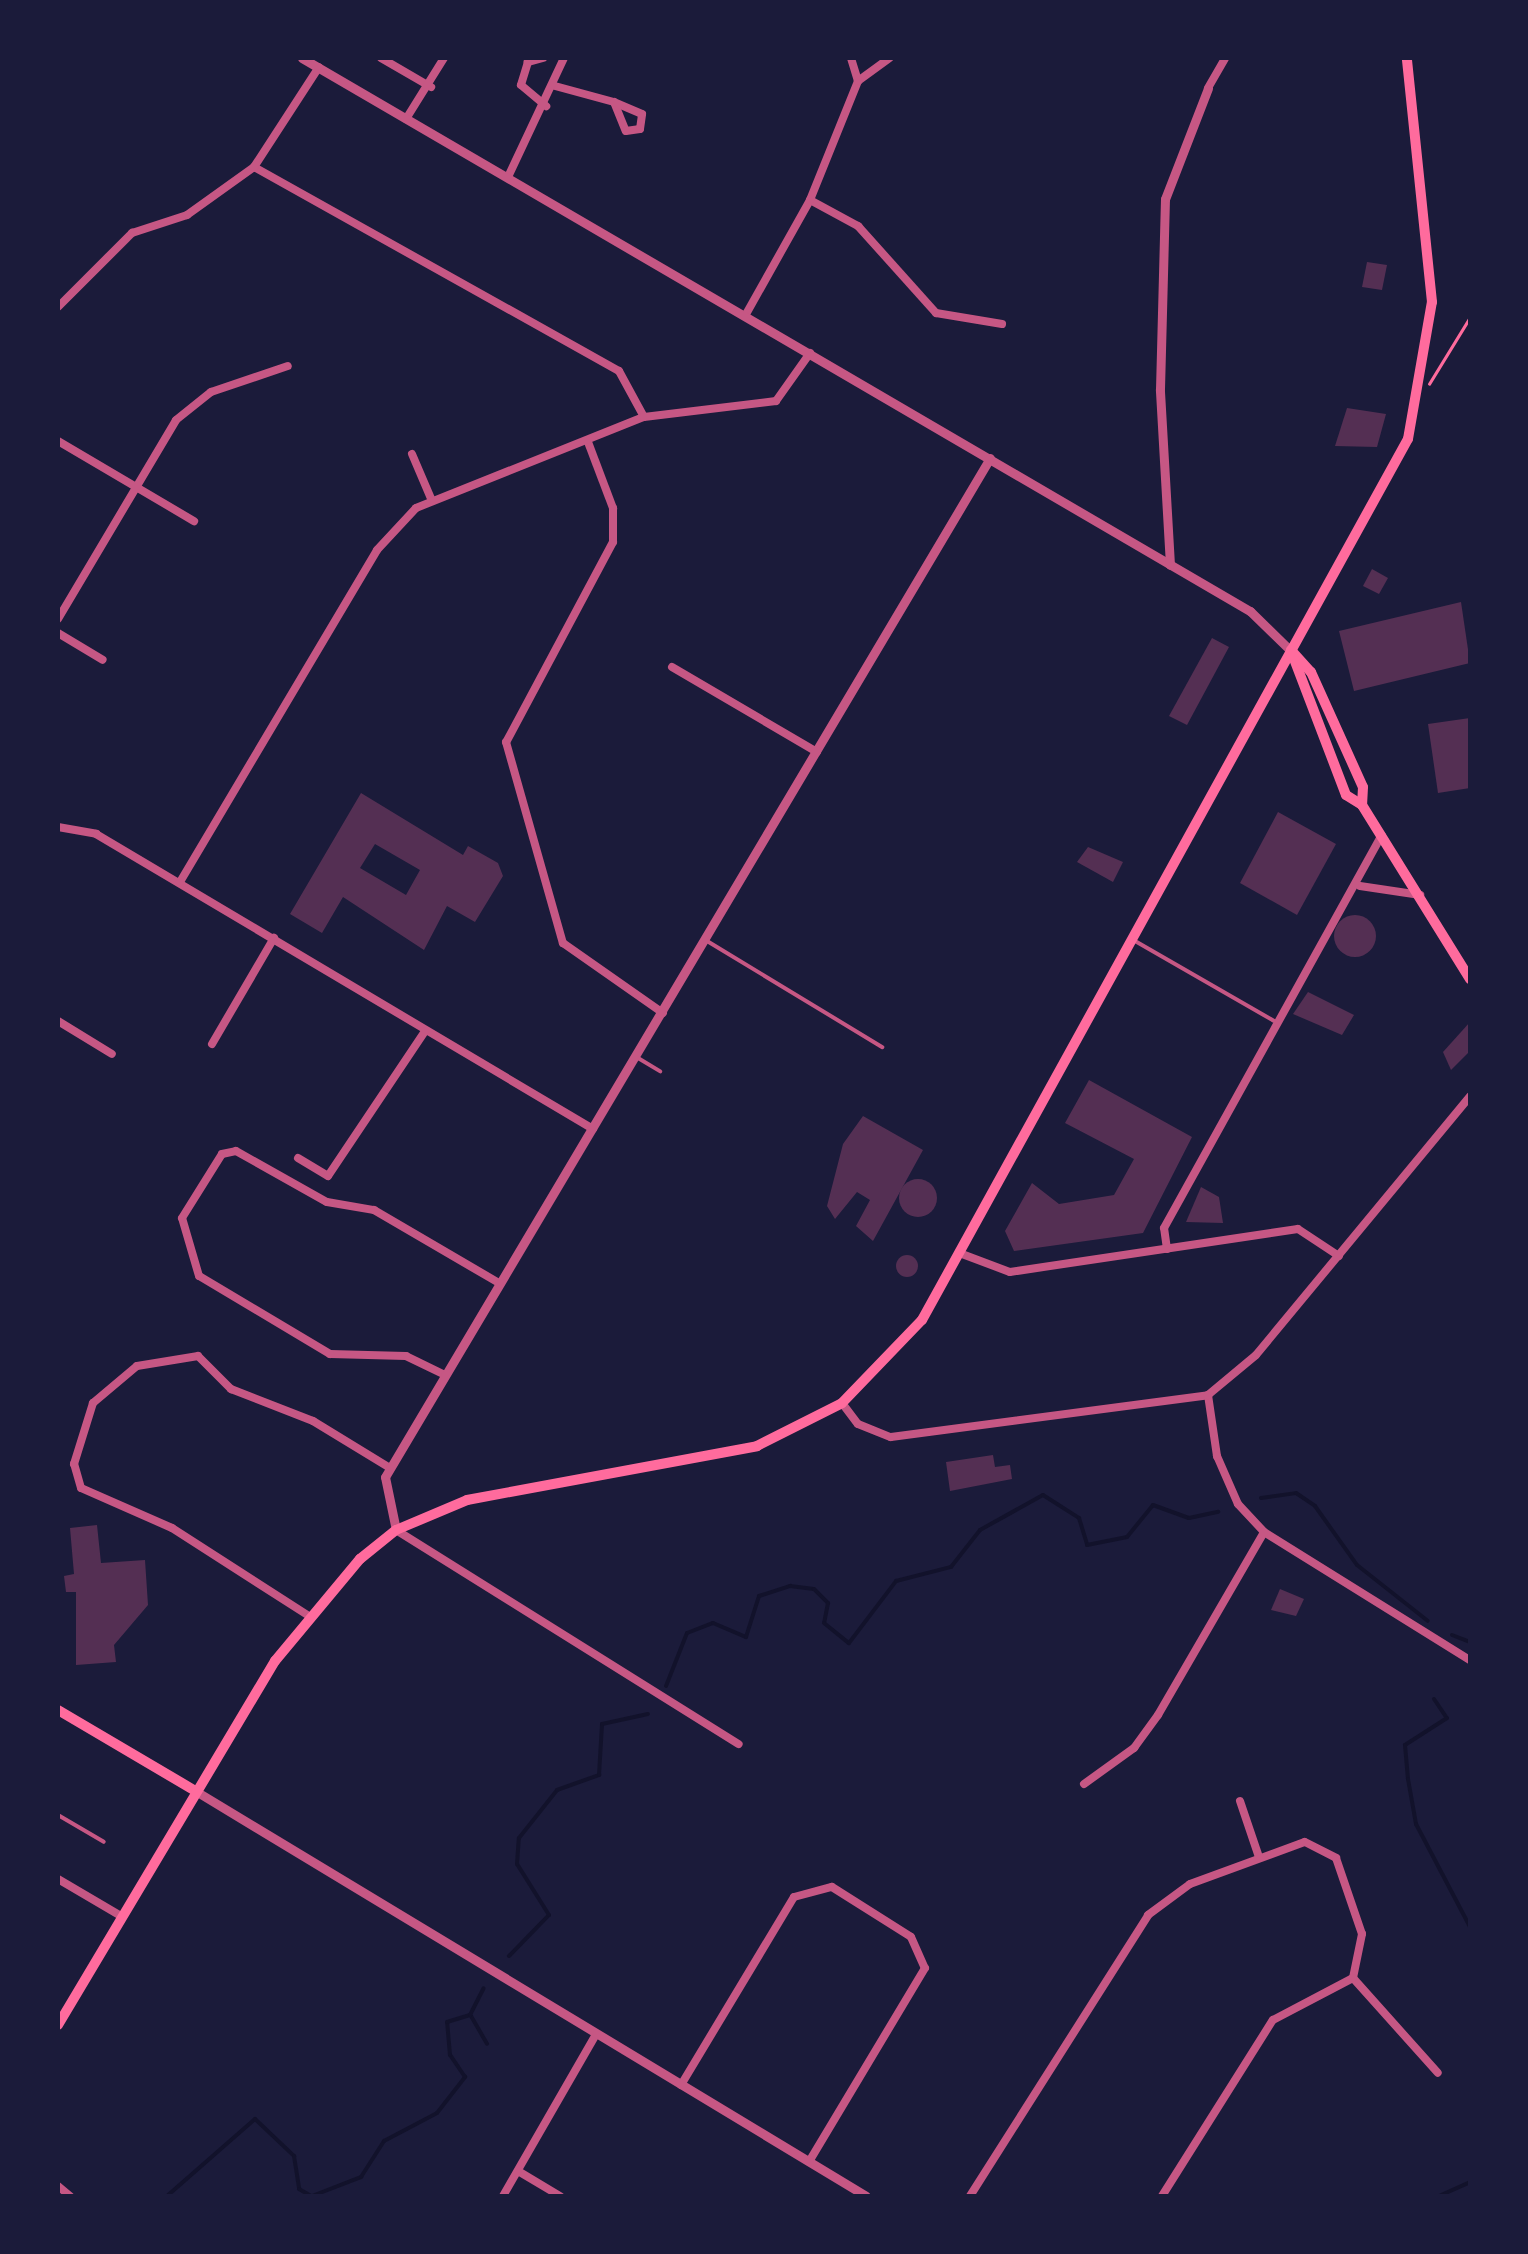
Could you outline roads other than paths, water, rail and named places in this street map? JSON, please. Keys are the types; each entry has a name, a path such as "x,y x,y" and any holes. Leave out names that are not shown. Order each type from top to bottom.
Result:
{"main road":[{"path":"58,2025 194,1790 308,1616 396,1530 467,1500 757,1446 842,1403 902,1348 962,1254 1290,650 1395,468 1422,395 1432,302 1407,58"},
{"path":"1290,650 1311,672 1363,786 1362,805"},
{"path":"1290,650 1340,782 1362,805 1470,978"},
{"path":"58,1710 194,1790"}],"street":[{"path":"302,58 1274,626 1290,650"},
{"path":"381,58 431,87"},
{"path":"406,119 431,87 444,58"},
{"path":"543,58 528,62 522,85 546,106"},
{"path":"508,178 546,106 564,58"},
{"path":"851,58 858,82"},
{"path":"745,316 810,200 858,82 890,58"},
{"path":"1170,565 1160,389 1165,199 1181,139 1226,58"},
{"path":"58,306 132,233 188,215 254,167 319,67"},
{"path":"555,86 614,102 642,114 640,129 626,131 614,102"},
{"path":"254,167 618,371 644,416"},
{"path":"810,200 858,226 936,313 1002,324"},
{"path":"180,882 377,550 432,501 588,442 644,416 776,401 810,353"},
{"path":"58,619 136,487 193,403 288,366"},
{"path":"58,441 194,521"},
{"path":"588,442 614,508 614,542 506,742 563,943 664,1013"},
{"path":"412,454 432,501"},
{"path":"739,1744 396,1530 381,1488 444,1374 707,942 990,458"},
{"path":"58,633 103,660"},
{"path":"672,667 817,752"},
{"path":"58,827 96,834 593,1129"},
{"path":"1167,1248 1164,1228 1341,902 1360,886 1382,836"},
{"path":"1360,886 1420,895"},
{"path":"212,1044 274,938"},
{"path":"58,1021 112,1054"},
{"path":"298,1158 328,1176 425,1031"},
{"path":"842,1403 858,1424 890,1437 1208,1394 1239,1375 1470,1096"},
{"path":"444,1374 406,1356 330,1354 199,1276 180,1227 192,1202 222,1154 236,1151 327,1202 374,1210 499,1283"},
{"path":"962,1254 1010,1272 1298,1229 1339,1256"},
{"path":"308,1616 172,1528 80,1488 74,1464 93,1403 137,1366 198,1356 231,1389 312,1421 390,1468"},
{"path":"1208,1394 1217,1456 1238,1504 1264,1532 1470,1660"},
{"path":"1084,1784 1134,1748 1158,1716 1264,1532"},
{"path":"194,1790 866,2196"},
{"path":"1240,1800 1260,1857"},
{"path":"970,2196 1148,1915 1190,1884 1306,1842 1336,1858 1364,1948 1353,1978 1273,2020 1162,2196"},
{"path":"58,1879 121,1916"},
{"path":"681,2084 806,1887 832,1888 926,1955 921,1980 809,2162"},
{"path":"1353,1978 1438,2073"},
{"path":"503,2196 596,2034"},
{"path":"518,2171 560,2196"},
{"path":"58,2186 70,2196"}],"lane":[{"path":"1132,939 1274,1021"},
{"path":"707,942 882,1048"},
{"path":"637,1057 660,1071"},
{"path":"58,1815 104,1842"}],"waterway":[{"path":"1261,1498 1296,1493 1315,1506 1357,1565 1428,1621"},
{"path":"666,1686 687,1633 713,1623 746,1637 759,1596 790,1586 814,1589 828,1603 824,1623 849,1643 896,1581 951,1567 980,1530 1043,1495 1079,1518 1087,1545 1127,1537 1153,1505 1189,1518 1218,1512"},
{"path":"1452,1635 1470,1642"},
{"path":"1434,1699 1447,1718 1405,1745 1408,1779 1416,1824 1470,1927"},
{"path":"509,1956 549,1915 517,1864 519,1838 557,1790 599,1775 602,1724 648,1714"},
{"path":"312,2196 361,2177 384,2141 437,2113 465,2077 450,2055 447,2022 470,2015 484,1988"},
{"path":"471,2016 487,2044"},
{"path":"167,2196 255,2119 294,2156 299,2189 311,2196"},
{"path":"1439,2196 1470,2182"}]}
